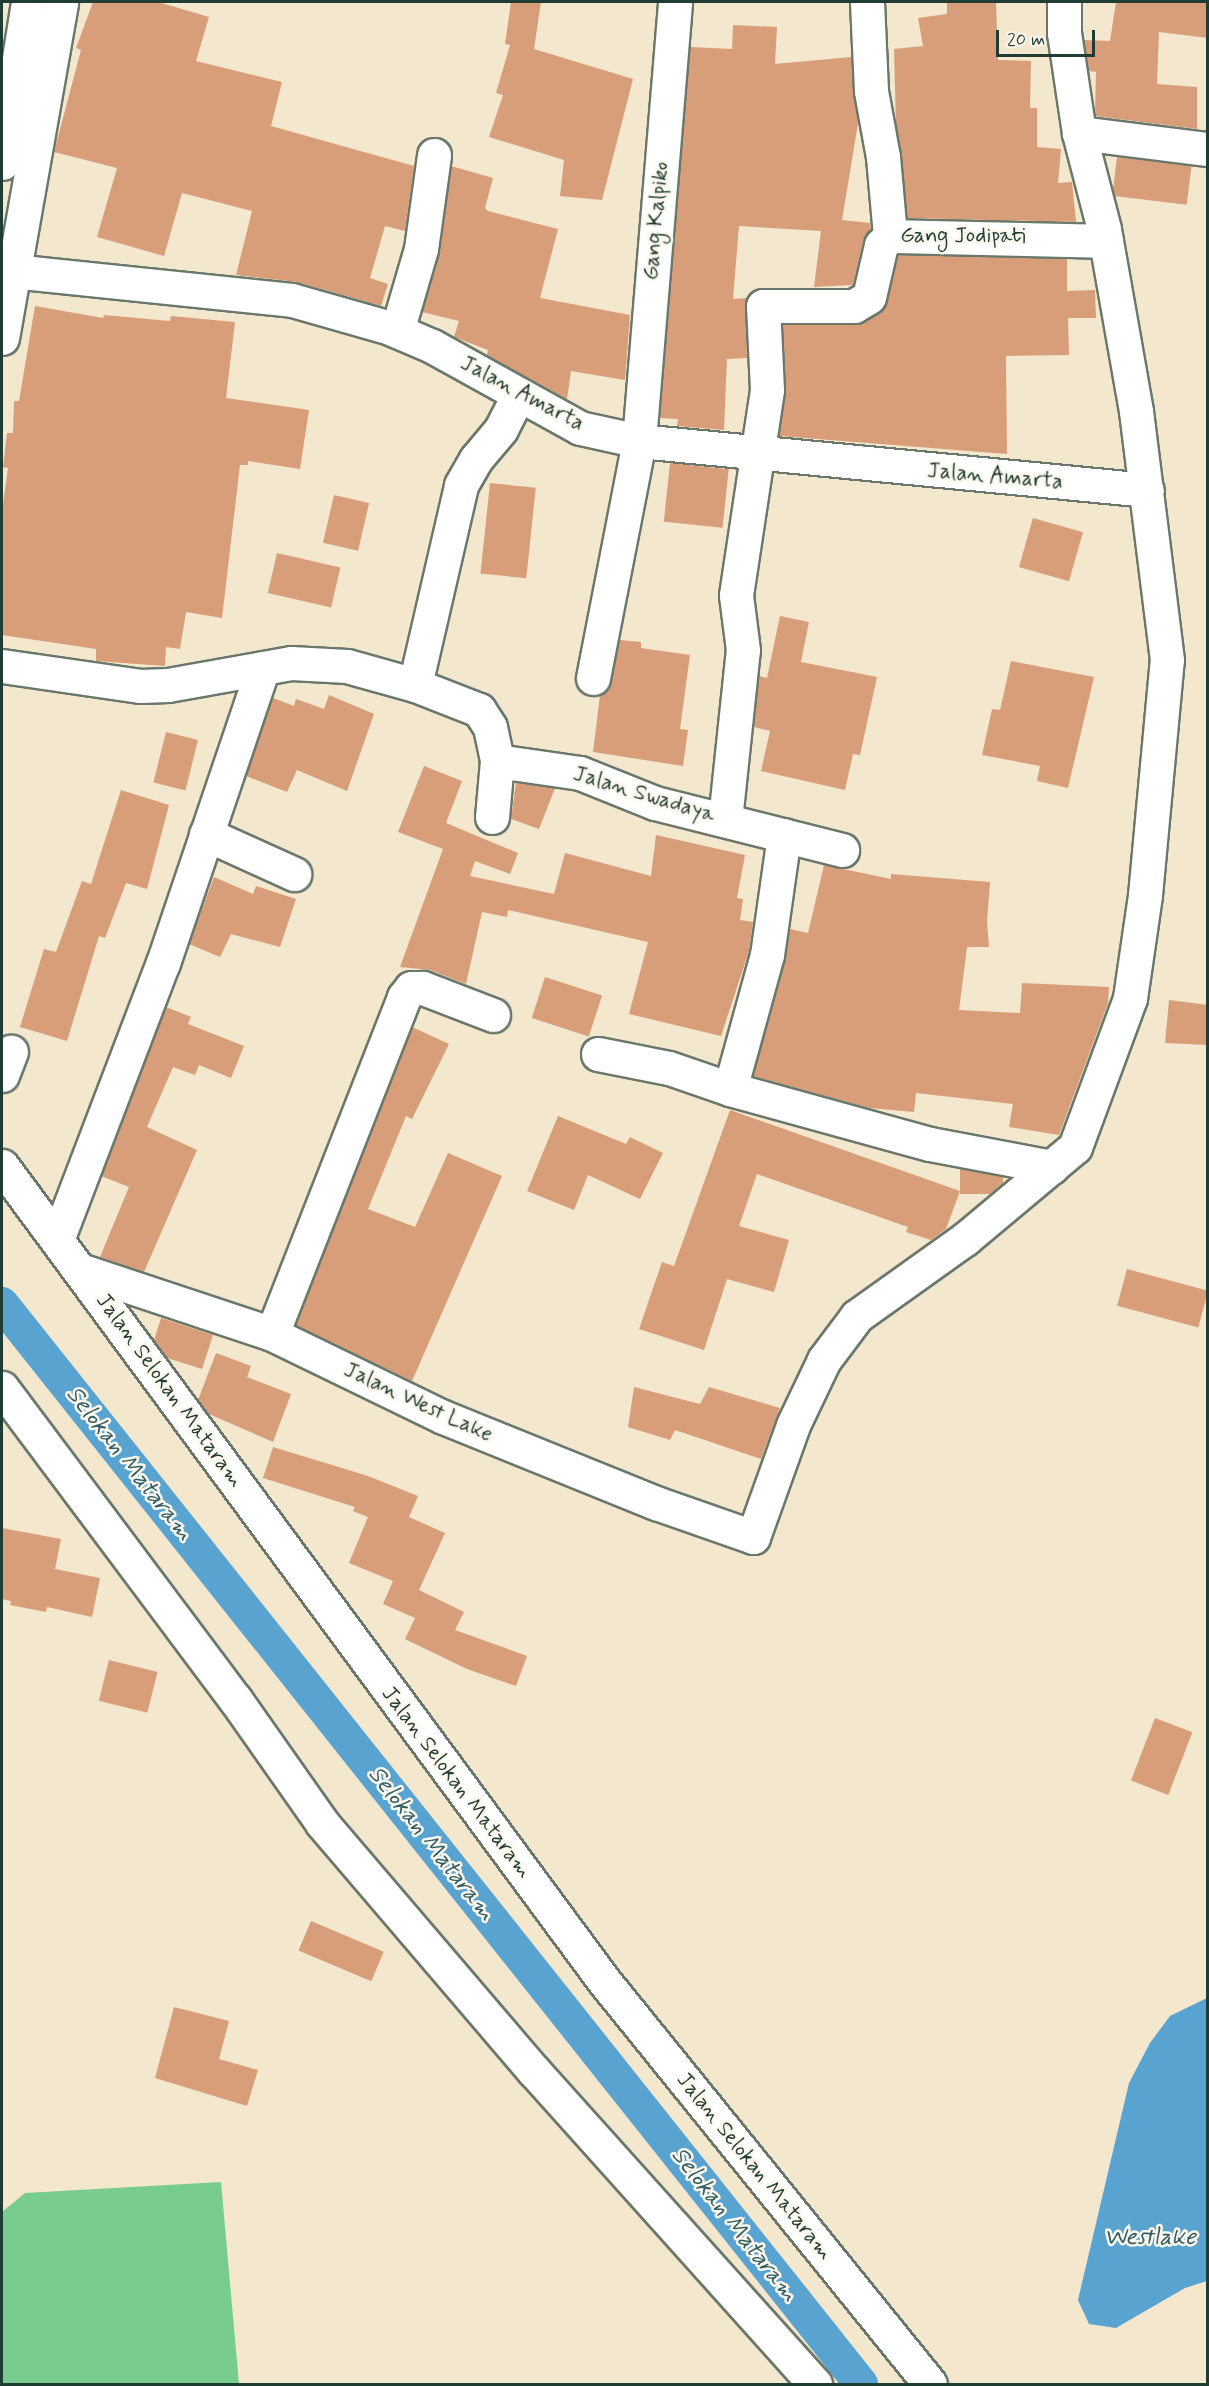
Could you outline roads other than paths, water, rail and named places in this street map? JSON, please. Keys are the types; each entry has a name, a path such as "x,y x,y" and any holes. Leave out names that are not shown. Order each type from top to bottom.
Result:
{"main road":[{"path":"2,163 28,2"},
{"path":"2,339 12,271 61,2"},
{"name":"Gang Kalpiko","path":"593,678 639,441 675,2"},
{"path":"867,2 871,91 883,157 890,236"},
{"path":"598,1054 669,1068 730,1089 930,1144 1052,1167 1075,1147 1130,998 1141,922 1167,660 1147,490 1106,241 1079,133 1065,33 1064,2"},
{"path":"1079,133 1208,149"},
{"path":"397,331 421,249 434,155"},
{"name":"Gang Jodipati","path":"759,452 767,390 763,306 854,306 869,297 881,245 890,236 1106,241"},
{"name":"Jalan Amarta","path":"12,271 292,300 397,331 432,346 580,428 639,441 1147,490"},
{"path":"415,685 461,485 476,459 501,429 518,395"},
{"path":"725,820 743,650 736,595 759,452"},
{"path":"2,666 140,686 291,663 347,666 415,685 479,710 490,727 497,761 492,817"},
{"path":"57,1240 163,963 263,668"},
{"name":"Jalan Swadaya","path":"497,761 580,773 655,803 842,850"},
{"path":"206,834 294,874"},
{"path":"730,1089 767,955 784,835"},
{"path":"272,1334 404,997 411,988 423,988 493,1015"},
{"name":"Jalan Selokan Mataram","path":"2,1166 83,1271 286,1554 604,1981 930,2385"},
{"name":"Jalan West Lake","path":"83,1271 272,1334 443,1418 656,1503 753,1537 798,1416 824,1360 857,1316 965,1239 1052,1167"},
{"path":"2,1388 235,1699 322,1823 534,2071 815,2385"}],"water":[{"name":"Westlake","path":"1207,1998 1207,2281 1185,2288 1116,2328 1089,2324 1078,2300 1129,2083 1150,2043 1170,2016"}],"waterway":[{"name":"Selokan Mataram","path":"2,1304 861,2384"}]}
